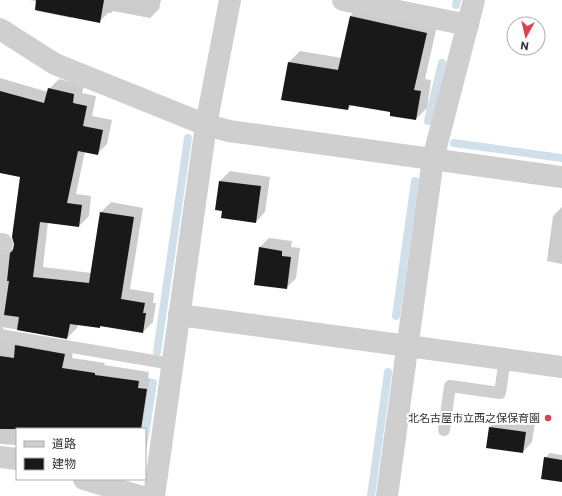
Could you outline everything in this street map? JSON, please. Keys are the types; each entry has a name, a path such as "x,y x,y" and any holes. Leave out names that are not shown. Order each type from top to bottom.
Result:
{"street":[{"path":"154,496 206,125 230,0"},
{"path":"343,0 468,25"},
{"path":"387,496 433,159 474,0"},
{"path":"0,29 55,64 206,125 229,131 562,176"},
{"path":"179,316 562,367"},
{"path":"0,457 16,459"},
{"path":"87,480 139,496"}],"lane":[{"path":"0,335 172,364"},
{"path":"444,430 450,386 500,393 505,359"}],"building":[{"path":"36,0 104,0 100,23 35,10"},
{"path":"350,16 427,33 414,90 421,91 416,120 390,116 390,112 349,105 348,110 281,100 288,62 338,70"},
{"path":"48,88 74,94 73,103 87,106 83,126 103,130 98,155 78,151 67,203 82,205 79,227 40,222 33,277 89,283 100,212 134,217 121,299 145,303 143,313 146,313 143,333 100,326 100,328 70,324 67,339 17,330 19,317 4,315 9,281 7,281 10,253 13,250 14,244 12,237 20,177 0,173 0,91 44,103"},
{"path":"219,181 261,186 256,223 221,218 222,211 215,210"},
{"path":"259,247 282,251 282,256 291,257 287,289 254,285"},
{"path":"15,345 65,354 62,368 95,373 95,375 139,381 138,388 147,389 141,428 0,429 0,356 14,358"},
{"path":"489,427 526,432 523,453 486,448"},
{"path":"544,457 562,460 562,482 541,479"}],"waterway":[{"path":"456,5 457,0"},
{"path":"428,121 442,63"},
{"path":"157,352 188,138"},
{"path":"454,143 562,158"},
{"path":"396,316 415,181"},
{"path":"371,496 388,372"},
{"path":"146,428 153,383"}],"place":[{"name":"北名古屋市立西之保保育園","path":"548,418"}]}
